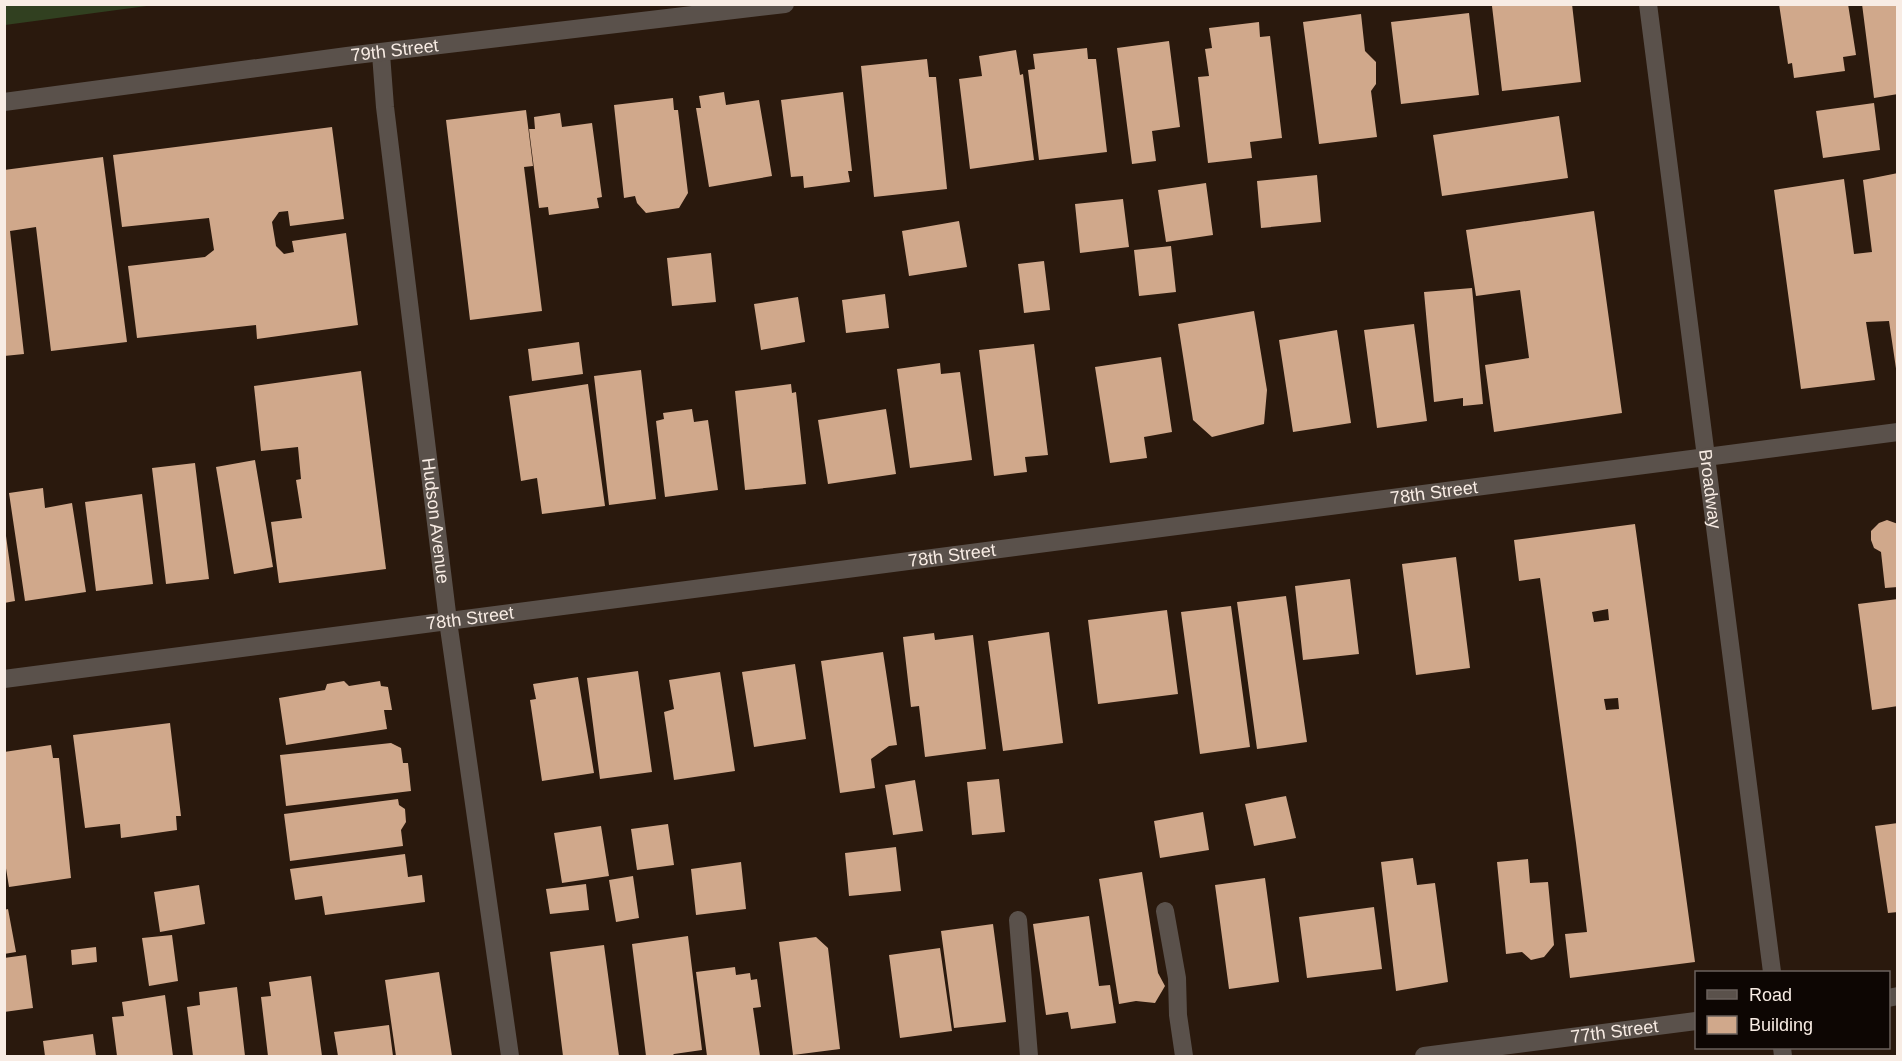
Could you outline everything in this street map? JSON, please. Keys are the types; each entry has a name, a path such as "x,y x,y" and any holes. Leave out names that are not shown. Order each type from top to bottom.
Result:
{"street":[{"name":"79th Street","path":"4,102 785,4"},
{"name":"Broadway","path":"1648,4 1772,971"},
{"name":"Hudson Avenue","path":"381,54 385,107 448,621 510,1056"},
{"name":"78th Street","path":"4,679 1898,432"},
{"path":"1165,911 1177,978 1178,1015 1184,1056"},
{"path":"1018,920 1029,1056"},
{"name":"77th Street","path":"1424,1056 1695,1022"}],"green space":[{"path":"5,4 154,4 154,5 5,25"}],"building":[{"path":"1572,4 1581,82 1502,91 1492,6"},
{"path":"1779,4 1848,4 1856,55 1843,57 1845,71 1794,78 1792,63 1788,64"},
{"path":"1862,4 1898,4 1898,94 1874,98"},
{"path":"1469,13 1479,95 1401,104 1391,22"},
{"path":"1361,14 1365,51 1376,62 1376,84 1371,91 1377,137 1319,144 1303,22"},
{"path":"1259,22 1260,37 1270,36 1282,138 1250,142 1252,158 1208,163 1198,77 1209,76 1205,49 1212,48 1209,28"},
{"path":"1169,41 1180,127 1152,131 1156,161 1132,164 1117,48"},
{"path":"1087,48 1088,59 1096,59 1107,152 1039,160 1028,70 1035,69 1033,54"},
{"path":"1016,50 1020,75 1023,74 1034,160 970,169 959,79 982,76 979,56"},
{"path":"927,59 929,77 936,77 947,189 874,197 861,66"},
{"path":"724,92 726,105 759,100 772,176 709,187 696,108 701,108 699,96"},
{"path":"843,92 852,171 848,171 850,182 804,188 803,176 791,177 781,100"},
{"path":"673,98 674,110 678,110 688,193 679,208 646,213 637,203 635,196 624,198 614,105"},
{"path":"1874,103 1880,150 1823,158 1816,111"},
{"path":"526,110 533,166 524,167 542,311 470,320 446,120"},
{"path":"560,113 562,127 592,123 602,197 597,198 599,208 549,215 548,207 539,208 529,129 535,129 534,117"},
{"path":"1559,116 1568,178 1442,196 1433,135"},
{"path":"332,127 344,219 290,226 288,211 279,212 272,222 276,246 284,254 294,252 292,241 346,233 358,325 257,339 256,325 137,338 128,266 205,257 214,250 209,218 122,227 113,155"},
{"path":"103,157 127,342 51,351 36,227 10,231 24,354 4,356 4,170"},
{"path":"1898,173 1898,382 1889,321 1866,322 1875,380 1801,389 1774,190 1844,179 1854,254 1872,252 1863,180"},
{"path":"1317,175 1321,222 1261,228 1257,181"},
{"path":"1206,183 1213,235 1166,242 1158,190"},
{"path":"1123,199 1129,247 1080,253 1075,204"},
{"path":"1594,211 1622,413 1494,432 1485,365 1529,358 1520,290 1476,296 1466,230"},
{"path":"959,221 967,267 909,276 902,231"},
{"path":"1171,246 1176,292 1139,296 1134,250"},
{"path":"711,253 716,302 672,306 667,258"},
{"path":"1044,261 1050,310 1024,313 1018,264"},
{"path":"1472,288 1483,404 1463,406 1463,398 1434,402 1424,292"},
{"path":"885,294 889,328 846,333 842,300"},
{"path":"798,297 805,342 761,350 754,304"},
{"path":"1254,311 1267,390 1264,424 1212,437 1193,420 1178,324"},
{"path":"1414,324 1427,421 1377,428 1364,330"},
{"path":"1337,330 1351,423 1293,432 1279,340"},
{"path":"579,342 583,374 532,381 528,349"},
{"path":"1034,344 1048,455 1025,457 1027,472 994,476 979,350"},
{"path":"1161,357 1172,432 1144,437 1147,458 1110,463 1095,367"},
{"path":"940,363 941,374 960,372 972,460 910,468 897,369"},
{"path":"641,370 656,499 609,505 594,376"},
{"path":"361,371 386,569 279,583 271,522 302,518 296,480 301,479 298,447 261,451 254,386"},
{"path":"588,384 605,506 542,514 537,478 521,481 509,396"},
{"path":"791,384 792,393 796,392 806,484 745,490 735,391"},
{"path":"692,409 694,422 708,420 718,490 665,497 656,421 664,419 663,413"},
{"path":"886,409 896,474 828,484 818,420"},
{"path":"255,460 273,567 234,574 216,467"},
{"path":"195,463 209,579 166,584 152,468"},
{"path":"43,488 45,508 72,503 86,592 25,601 9,493"},
{"path":"142,494 153,584 96,591 85,502"},
{"path":"1887,520 1898,524 1898,587 1885,588 1881,552 1874,548 1871,531 1879,523"},
{"path":"1635,524 1695,962 1570,978 1565,934 1587,932 1576,843 1540,578 1519,581 1514,540","holes":["1608,609 1609,620 1594,622 1592,612","1618,698 1619,709 1606,710 1604,699"]},
{"path":"6,536 15,601 4,603 4,537"},
{"path":"1456,557 1470,668 1416,675 1402,564"},
{"path":"1350,579 1359,654 1303,660 1295,586"},
{"path":"1286,596 1307,742 1257,749 1237,602"},
{"path":"1898,599 1898,706 1872,710 1858,604"},
{"path":"1231,606 1250,747 1200,754 1181,612"},
{"path":"1167,610 1178,694 1098,704 1088,620"},
{"path":"1049,632 1063,743 1003,751 988,641"},
{"path":"934,633 935,640 973,635 986,749 925,757 919,706 911,707 903,637"},
{"path":"883,652 897,745 889,746 871,759 875,788 840,793 821,661"},
{"path":"795,664 806,739 754,747 742,672"},
{"path":"638,671 652,772 600,779 587,678"},
{"path":"720,672 735,771 674,780 664,712 674,709 669,680"},
{"path":"578,677 594,773 542,781 530,700 536,699 533,684"},
{"path":"344,681 349,686 380,681 381,686 388,687 392,710 384,710 387,729 286,745 279,698 325,690 327,684"},
{"path":"170,723 181,816 176,816 177,830 121,838 120,824 85,828 73,735"},
{"path":"391,743 401,748 403,763 408,763 411,791 286,806 280,755"},
{"path":"51,745 53,758 59,758 71,878 9,887 4,856 4,752"},
{"path":"999,779 1005,832 972,835 967,782"},
{"path":"915,780 923,831 893,835 885,785"},
{"path":"1286,796 1296,838 1254,846 1245,804"},
{"path":"398,799 399,805 405,809 406,822 401,830 403,846 290,861 284,814"},
{"path":"1203,812 1209,850 1160,858 1154,821"},
{"path":"1898,823 1898,912 1888,913 1875,826"},
{"path":"668,824 674,865 637,870 631,829"},
{"path":"601,826 609,876 562,883 554,833"},
{"path":"896,847 901,891 849,896 845,853"},
{"path":"405,854 408,877 422,875 425,902 325,915 322,896 295,900 290,869"},
{"path":"1413,858 1417,885 1435,883 1448,982 1396,991 1381,862"},
{"path":"1528,859 1530,883 1548,882 1554,945 1544,957 1531,960 1522,952 1506,954 1497,862"},
{"path":"741,862 746,909 696,915 691,869"},
{"path":"1142,872 1158,973 1165,986 1155,1003 1136,1001 1119,1004 1099,879"},
{"path":"633,876 639,918 616,922 609,880"},
{"path":"1265,878 1279,982 1229,989 1215,885"},
{"path":"586,884 589,910 550,914 546,889"},
{"path":"199,885 205,924 160,932 154,892"},
{"path":"1374,907 1382,969 1307,978 1299,917"},
{"path":"8,909 16,952 4,954 4,910"},
{"path":"1089,916 1099,986 1110,985 1116,1023 1071,1029 1068,1012 1046,1015 1033,924"},
{"path":"993,924 1006,1022 954,1028 941,931"},
{"path":"172,935 178,981 149,986 142,938"},
{"path":"688,936 702,1050 672,1056 646,1056 632,944"},
{"path":"816,937 828,948 840,1049 793,1055 779,942"},
{"path":"604,945 619,1056 563,1056 550,952"},
{"path":"96,947 97,962 72,965 71,950"},
{"path":"940,948 952,1031 900,1038 889,955"},
{"path":"26,955 33,1008 4,1012 4,958"},
{"path":"735,967 736,975 750,973 751,980 757,979 761,1007 753,1008 760,1056 707,1056 696,972"},
{"path":"439,972 452,1056 396,1056 385,980"},
{"path":"311,976 322,1056 268,1056 261,997 271,996 269,982"},
{"path":"237,987 245,1056 193,1056 187,1007 200,1005 199,992"},
{"path":"165,995 173,1056 117,1056 112,1017 124,1016 122,1002"},
{"path":"389,1025 393,1056 338,1056 334,1032"},
{"path":"93,1034 96,1056 45,1056 43,1041"}]}
